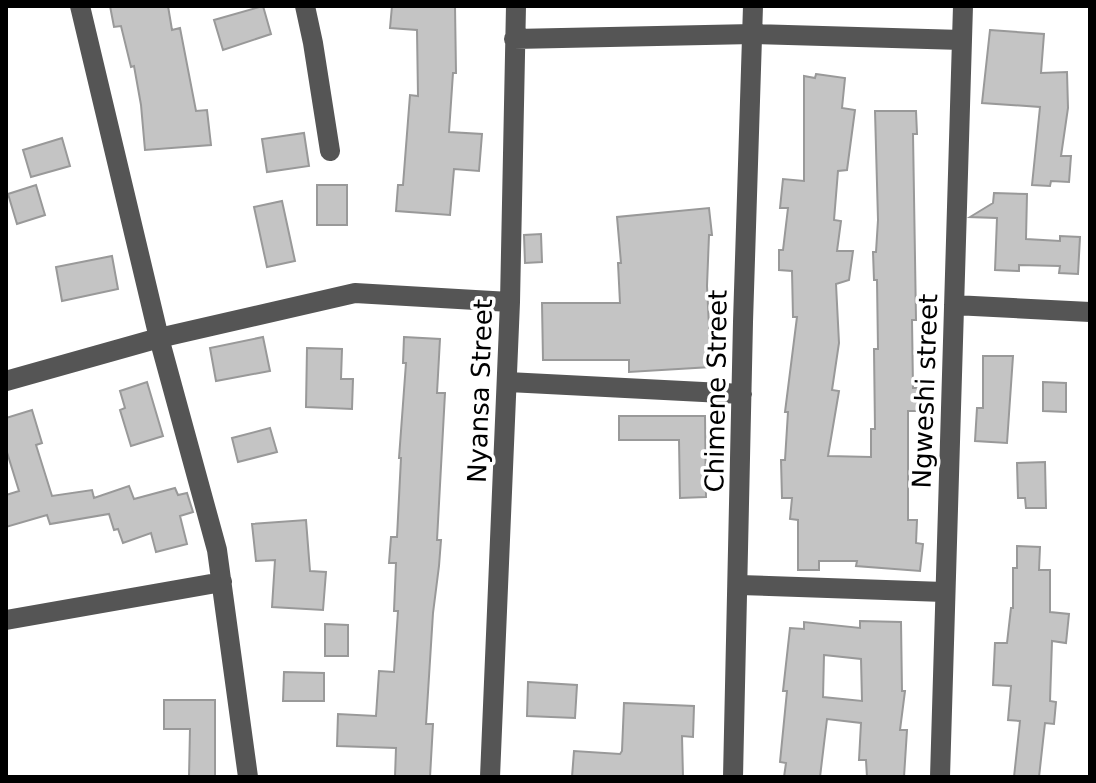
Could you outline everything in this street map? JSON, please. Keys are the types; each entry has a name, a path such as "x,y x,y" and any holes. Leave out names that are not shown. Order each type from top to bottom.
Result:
{"street":[{"path":"80,6 159,338 217,550 248,777"},
{"path":"305,6 330,151"},
{"name":"Nyansa Street","path":"490,777 510,302 516,6"},
{"name":"Chimene Street","path":"733,777 753,6"},
{"name":"Ngweshi street","path":"940,777 963,6"},
{"path":"514,39 753,34 962,40"},
{"path":"6,381 159,338 355,293 510,302"},
{"path":"954,305 1090,312"},
{"path":"507,382 742,394"},
{"path":"6,620 222,582"},
{"path":"739,585 944,592"}],"building":[{"path":"110,6 168,6 172,30 180,28 196,111 207,110 211,145 145,150 134,66 131,67 121,26 114,27"},
{"path":"263,6 271,34 223,50 214,20"},
{"path":"392,6 455,6 456,73 453,73 449,132 482,134 479,171 454,169 450,215 396,211 398,185 403,185 410,95 418,96 417,30 390,28"},
{"path":"990,30 1044,34 1041,73 1067,72 1068,108 1061,156 1071,156 1069,182 1051,181 1050,186 1032,185 1040,107 982,103"},
{"path":"816,74 845,78 842,108 855,110 847,170 838,171 834,220 841,221 837,251 853,251 849,280 836,284 839,343 832,390 839,391 828,456 871,457 871,429 875,429 874,349 878,349 877,280 874,280 873,252 876,252 878,220 875,111 916,111 917,134 913,134 916,320 912,320 913,388 917,388 917,411 908,411 908,520 917,520 916,543 923,544 920,571 856,566 857,561 819,561 819,570 798,570 798,520 790,519 792,498 782,498 781,460 785,460 788,412 785,412 797,317 793,317 792,271 779,270 779,250 783,250 788,208 780,208 783,179 804,181 804,76 815,78"},
{"path":"304,133 309,166 267,172 262,139"},
{"path":"62,138 70,166 31,177 23,150"},
{"path":"36,185 45,215 17,224 8,194"},
{"path":"317,185 347,185 347,225 317,225"},
{"path":"994,193 1027,194 1026,239 1060,241 1060,236 1080,237 1078,274 1059,273 1060,266 1019,265 1019,271 995,270 997,218 970,217 993,203"},
{"path":"282,201 295,261 267,267 254,207"},
{"path":"709,208 712,235 709,235 707,286 711,367 629,372 629,360 543,360 542,303 620,303 617,217"},
{"path":"541,234 542,262 525,263 524,235"},
{"path":"112,256 118,289 62,301 56,267"},
{"path":"263,337 270,371 216,381 210,348"},
{"path":"404,337 440,339 437,393 445,393 437,540 441,540 426,724 433,724 430,777 395,777 396,748 337,746 338,714 376,716 379,671 394,672 398,611 394,611 396,563 389,563 391,537 397,537 406,363 403,363"},
{"path":"307,348 342,349 341,379 353,379 352,409 306,407"},
{"path":"983,356 1013,356 1007,443 975,441 977,408 983,408"},
{"path":"147,382 163,436 131,446 120,410 125,408 120,391"},
{"path":"1043,382 1066,383 1066,412 1043,411"},
{"path":"32,410 42,443 36,445 52,496 92,490 94,498 129,486 134,499 175,488 178,495 187,493 193,512 180,516 187,544 156,552 151,533 123,543 118,529 114,530 109,514 50,524 47,515 6,527 6,495 19,491 6,449 6,418"},
{"path":"619,416 705,416 706,497 680,498 679,440 619,440"},
{"path":"270,428 277,452 238,462 232,438"},
{"path":"1045,462 1046,508 1026,508 1025,498 1018,498 1017,463"},
{"path":"306,520 310,571 326,572 323,610 272,607 275,560 256,561 252,524"},
{"path":"1017,546 1040,547 1039,570 1050,570 1050,612 1069,614 1066,643 1052,641 1050,701 1056,702 1054,724 1045,723 1039,777 1014,777 1020,721 1008,720 1011,686 993,685 995,643 1007,643"},
{"path":"860,621 901,622 902,691 905,691 900,730 907,730 904,777 867,777 866,760 859,760 861,723 827,719 820,777 784,777 786,763 780,762 790,628 804,629 804,622 860,628","holes":["824,655 861,659 862,701 823,697"]},
{"path":"325,624 348,625 348,656 325,656"},
{"path":"284,672 324,673 324,701 283,701"},
{"path":"528,682 577,685 575,718 527,716"},
{"path":"164,700 215,700 215,777 189,777 190,729 164,729"},
{"path":"624,703 694,706 693,737 682,736 683,777 572,777 574,751 620,754"}]}
